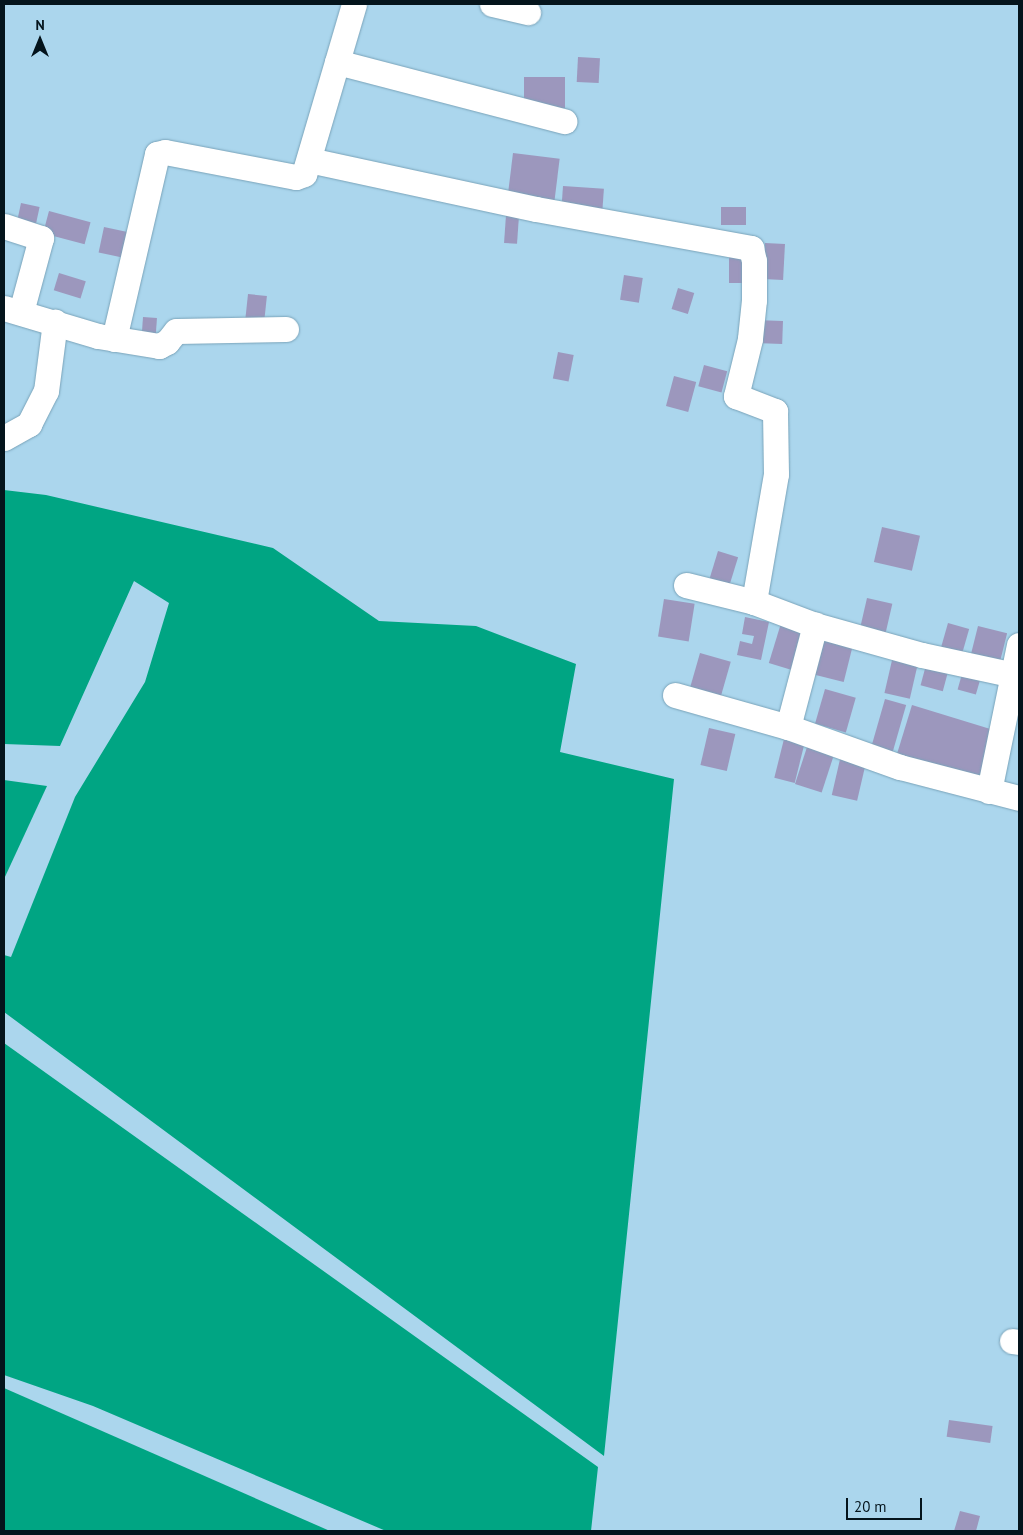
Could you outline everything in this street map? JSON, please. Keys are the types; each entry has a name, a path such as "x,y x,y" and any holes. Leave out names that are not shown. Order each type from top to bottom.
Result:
{"street":[{"path":"114,339 157,154 166,152 296,177 304,174 354,4"},
{"path":"492,4 528,12"},
{"path":"337,62 564,121"},
{"path":"309,160 536,209 750,248 754,261 752,324 736,396 776,411 776,474 754,602"},
{"path":"4,226 41,238 12,310 114,339 159,346 167,342 176,331 286,329"},
{"path":"4,438 29,424 46,391 55,322"},
{"path":"686,585 754,602 815,625 922,656 1016,675"},
{"path":"788,727 815,625"},
{"path":"988,791 1016,675 1019,645"},
{"path":"675,695 788,727 900,767 1019,798"}],"shaded area":[{"path":"4,490 46,495 273,548 379,621 476,626 576,664 560,752 674,779 604,1456 4,1012 4,955 11,957 75,797 145,682 169,603 134,581 60,746 4,744"},
{"path":"4,780 47,786 4,879"},
{"path":"4,1043 598,1467 591,1531 386,1531 93,1406 4,1375"},
{"path":"4,1388 330,1531 4,1531"}],"building":[{"path":"578,57 600,58 599,83 577,82"},
{"path":"524,77 565,77 565,108 524,108"},
{"path":"513,153 560,159 555,200 508,195"},
{"path":"563,186 604,189 602,214 561,211"},
{"path":"21,203 40,207 36,224 17,220"},
{"path":"721,207 746,207 746,225 721,225"},
{"path":"49,211 91,222 85,244 43,233"},
{"path":"506,215 519,216 517,244 504,243"},
{"path":"104,227 133,233 128,259 99,252"},
{"path":"765,243 785,244 783,280 763,279"},
{"path":"729,256 742,256 742,283 729,283"},
{"path":"59,273 86,281 81,298 54,290"},
{"path":"624,275 643,278 639,303 620,300"},
{"path":"678,288 694,293 688,314 672,309"},
{"path":"248,294 267,296 264,324 245,322"},
{"path":"143,317 157,318 156,337 142,336"},
{"path":"753,320 783,321 782,344 752,343"},
{"path":"558,352 574,355 569,382 553,379"},
{"path":"704,365 727,371 721,392 698,386"},
{"path":"674,376 696,382 688,412 666,406"},
{"path":"882,527 920,536 912,571 874,562"},
{"path":"718,551 738,557 728,591 708,584"},
{"path":"867,598 892,604 885,637 859,631"},
{"path":"664,599 695,604 689,641 658,637"},
{"path":"745,617 769,622 761,660 737,655 740,641 752,644 754,636 742,634"},
{"path":"782,620 811,629 798,672 769,663"},
{"path":"948,623 969,629 961,656 940,650"},
{"path":"978,626 1007,633 1000,662 971,655"},
{"path":"816,636 853,645 844,682 807,673"},
{"path":"700,653 731,662 718,705 688,696"},
{"path":"893,656 918,662 910,699 884,693"},
{"path":"926,665 948,671 943,691 921,685"},
{"path":"962,674 980,679 976,695 958,689"},
{"path":"825,689 856,698 846,732 815,724"},
{"path":"885,699 906,705 891,757 870,751"},
{"path":"912,705 995,730 979,783 896,758"},
{"path":"709,728 735,734 727,771 700,765"},
{"path":"784,739 804,744 795,783 774,778"},
{"path":"808,744 835,753 822,793 795,784"},
{"path":"841,755 866,761 857,801 832,795"},
{"path":"949,1420 993,1426 990,1443 947,1437"},
{"path":"960,1511 980,1516 976,1531 954,1531"}]}
